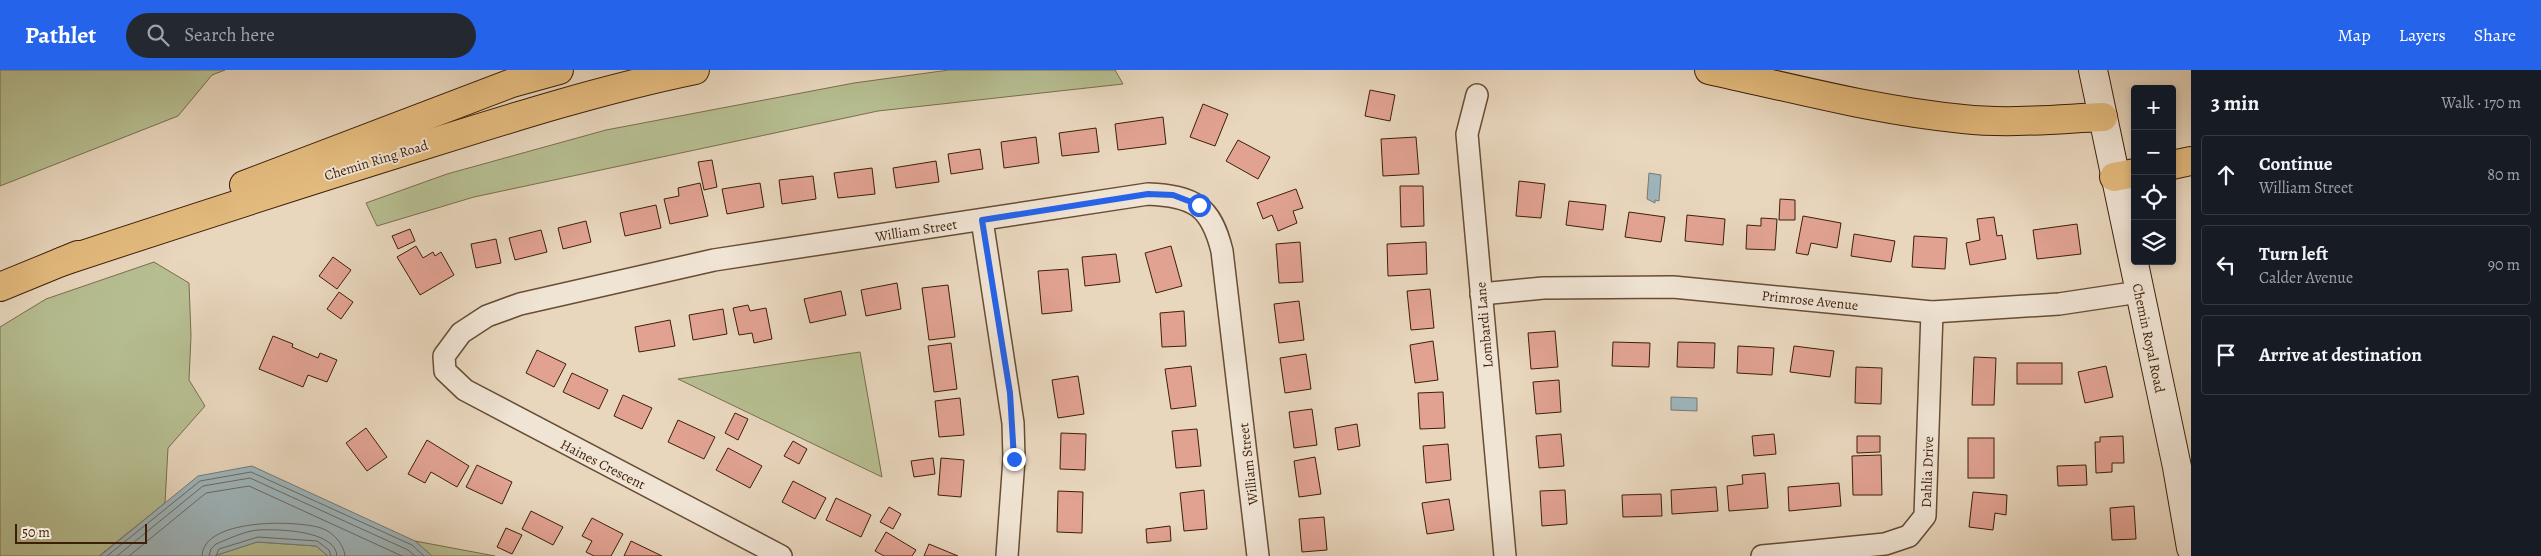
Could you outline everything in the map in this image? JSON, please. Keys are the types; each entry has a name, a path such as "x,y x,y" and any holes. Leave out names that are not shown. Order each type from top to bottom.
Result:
{"highway":[{"name":"Chemin Ring Road","path":"0,287 252,181 512,83 560,70"},
{"name":"Chemin Ring Road","path":"61,262 299,184 542,109 646,80 695,70"},
{"path":"1710,70 1918,114 1965,120 2010,121 2103,117"},
{"path":"2176,163 2191,161"}],"main road":[{"name":"Chemin Royal Road","path":"2093,70 2103,117 2125,175 2139,292 2177,467 2191,548"}],"street":[{"name":"Lombardi Lane","path":"1477,95 1467,134 1505,556"},
{"name":"William Street","path":"444,356 461,332 486,316 520,304 714,260 1148,194 1173,195 1199,205 1216,228 1222,251 1258,556"},
{"path":"982,220 1014,423 1014,459 1007,556"},
{"name":"Primrose Avenue","path":"1481,294 1552,287 1673,287 1932,312 2059,304 2139,292"},
{"name":"Dahlia Drive","path":"1762,556 1885,544 1909,536 1925,516 1932,312"},
{"name":"Haines Crescent","path":"444,356 445,371 465,390 778,555"}],"green space":[{"path":"0,70 225,70 212,75 178,116 0,186"},
{"path":"949,70 1115,70 1123,84 878,111 474,197 377,226 366,203 447,174 606,130 854,83"},
{"path":"154,262 189,283 191,336 189,380 205,406 168,448 165,503 99,556 0,556 0,327 46,299"},
{"path":"860,352 882,477 678,379"},
{"path":"415,541 495,556 432,556"},
{"path":"257,542 316,546 328,556 214,556"}],"water":[{"path":"1649,173 1661,175 1659,201 1655,200 1655,203 1647,199"},
{"path":"1671,397 1697,398 1697,411 1671,410"},
{"path":"252,466 415,541 432,556 328,556 316,546 257,542 214,556 100,556 198,476"}],"building":[{"path":"1370,90 1395,95 1390,121 1365,116"},
{"path":"1203,104 1228,114 1215,146 1190,137"},
{"path":"1163,117 1166,144 1118,150 1115,124"},
{"path":"1096,128 1099,152 1062,156 1059,133"},
{"path":"1036,137 1039,163 1004,168 1001,142"},
{"path":"1416,137 1419,174 1383,176 1381,139"},
{"path":"1238,140 1270,157 1258,179 1226,161"},
{"path":"980,149 983,169 951,174 948,154"},
{"path":"712,160 717,187 704,190 698,162"},
{"path":"936,161 939,182 896,188 893,168"},
{"path":"872,168 875,194 838,198 834,173"},
{"path":"813,176 816,199 782,204 779,180"},
{"path":"1519,181 1545,184 1541,218 1516,216"},
{"path":"700,183 708,216 670,224 664,199 679,196 678,188"},
{"path":"760,183 764,207 727,214 722,189"},
{"path":"1400,186 1423,186 1424,226 1401,227"},
{"path":"1296,189 1303,208 1293,211 1297,223 1278,231 1272,215 1263,219 1257,203"},
{"path":"1780,199 1795,200 1795,220 1779,220"},
{"path":"1569,201 1606,205 1603,230 1566,225"},
{"path":"656,205 661,228 625,236 620,213"},
{"path":"1629,212 1665,217 1661,242 1625,237"},
{"path":"1687,215 1725,219 1723,245 1685,241"},
{"path":"1803,216 1841,223 1837,248 1811,243 1808,255 1796,253"},
{"path":"1994,217 1997,236 2002,235 2006,259 1970,265 1966,243 1980,240 1977,219"},
{"path":"1761,218 1777,219 1775,250 1746,249 1747,225 1761,226"},
{"path":"586,221 591,242 563,249 558,228"},
{"path":"2077,224 2081,254 2037,259 2033,230"},
{"path":"410,229 415,241 398,249 392,236"},
{"path":"541,230 547,252 515,260 509,238"},
{"path":"1854,234 1895,241 1891,262 1851,256"},
{"path":"1914,236 1947,238 1945,269 1912,267"},
{"path":"496,239 501,263 476,268 471,244"},
{"path":"1300,242 1303,282 1279,283 1276,244"},
{"path":"1426,242 1427,274 1388,276 1387,244"},
{"path":"416,246 423,258 433,252 435,256 441,252 454,275 420,295 397,257"},
{"path":"1171,246 1182,286 1156,293 1145,253"},
{"path":"1116,254 1120,282 1085,286 1082,257"},
{"path":"333,257 351,270 337,289 319,276"},
{"path":"1068,269 1072,311 1042,314 1038,271"},
{"path":"897,283 901,309 866,316 861,290"},
{"path":"948,285 955,337 929,340 922,288"},
{"path":"1430,289 1434,328 1411,330 1407,291"},
{"path":"841,291 846,315 810,323 804,299"},
{"path":"339,292 353,302 341,319 327,309"},
{"path":"1299,301 1304,340 1279,343 1274,304"},
{"path":"748,305 750,311 766,308 772,339 754,343 752,333 739,335 733,308"},
{"path":"723,309 727,334 693,340 689,315"},
{"path":"1184,311 1186,346 1162,347 1160,313"},
{"path":"670,320 675,346 639,352 635,327"},
{"path":"1555,331 1558,367 1531,369 1528,333"},
{"path":"273,336 293,344 292,347 318,358 320,353 337,360 327,382 308,375 303,387 259,369"},
{"path":"1433,341 1438,380 1415,383 1410,345"},
{"path":"1613,342 1650,343 1649,367 1612,366"},
{"path":"1678,342 1715,343 1714,368 1677,367"},
{"path":"951,343 957,389 934,392 928,346"},
{"path":"1738,346 1774,348 1772,375 1737,373"},
{"path":"1794,346 1834,351 1830,377 1790,372"},
{"path":"537,350 566,364 554,387 526,373"},
{"path":"1306,354 1311,389 1285,393 1280,358"},
{"path":"1974,357 1996,358 1994,405 1972,405"},
{"path":"2017,363 2062,363 2062,384 2017,384"},
{"path":"1191,366 1196,406 1171,409 1165,369"},
{"path":"2106,366 2113,397 2085,403 2078,372"},
{"path":"1856,367 1882,368 1881,404 1855,403"},
{"path":"572,373 608,390 599,409 563,392"},
{"path":"1078,376 1084,414 1058,418 1052,380"},
{"path":"1559,380 1561,412 1536,414 1533,382"},
{"path":"1443,392 1445,428 1420,429 1418,393"},
{"path":"623,395 652,408 642,429 614,416"},
{"path":"960,398 964,435 939,437 935,401"},
{"path":"1312,409 1317,445 1294,448 1289,412"},
{"path":"735,413 748,419 738,440 725,433"},
{"path":"678,420 715,437 704,459 668,442"},
{"path":"1357,424 1360,446 1338,450 1335,428"},
{"path":"366,428 387,457 367,471 346,443"},
{"path":"1197,429 1201,466 1176,468 1172,431"},
{"path":"1061,433 1086,434 1085,470 1060,469"},
{"path":"1561,434 1564,466 1539,468 1536,436"},
{"path":"1774,434 1776,454 1754,456 1752,436"},
{"path":"1857,436 1880,436 1880,452 1857,453"},
{"path":"2123,436 2124,463 2112,463 2112,472 2096,473 2095,442 2100,442 2100,437"},
{"path":"1968,438 1994,438 1994,478 1968,478"},
{"path":"427,440 469,466 457,487 431,472 425,483 408,474"},
{"path":"793,441 807,449 799,464 784,456"},
{"path":"1448,444 1451,480 1426,483 1423,446"},
{"path":"728,448 762,466 750,488 716,470"},
{"path":"1881,455 1882,495 1853,495 1852,456"},
{"path":"1315,457 1321,494 1299,497 1294,461"},
{"path":"933,458 935,474 914,477 911,461"},
{"path":"941,458 964,460 961,497 938,495"},
{"path":"477,465 512,482 502,504 466,487"},
{"path":"2086,465 2087,485 2058,486 2057,466"},
{"path":"1765,473 1768,508 1729,511 1727,486 1743,484 1742,475"},
{"path":"793,481 826,498 815,519 782,502"},
{"path":"1839,483 1841,506 1789,511 1788,487"},
{"path":"1716,487 1718,511 1672,514 1671,490"},
{"path":"1204,490 1207,529 1184,531 1180,493"},
{"path":"1565,490 1567,524 1542,526 1540,491"},
{"path":"1058,491 1083,492 1082,533 1057,532"},
{"path":"1973,492 2007,495 2006,515 1995,513 1993,530 1969,527"},
{"path":"1661,494 1662,516 1623,517 1622,495"},
{"path":"836,498 871,515 861,537 826,520"},
{"path":"1449,499 1454,530 1427,534 1422,503"},
{"path":"2134,506 2136,539 2112,540 2110,508"},
{"path":"889,507 901,514 893,529 880,522"},
{"path":"531,511 563,527 553,545 522,529"},
{"path":"1324,517 1327,550 1302,552 1299,519"},
{"path":"592,518 623,534 611,556 594,556 586,552 592,541 582,536"},
{"path":"1170,526 1171,541 1147,543 1146,529"},
{"path":"506,528 522,535 512,554 497,547"},
{"path":"886,532 916,550 912,556 884,556 875,551"},
{"path":"631,541 662,556 624,556"},
{"path":"929,544 958,556 924,556"}],"route":[{"path":"1014,459 1014,423 1010,393 982,220 1148,194 1173,195 1199,205"}]}
